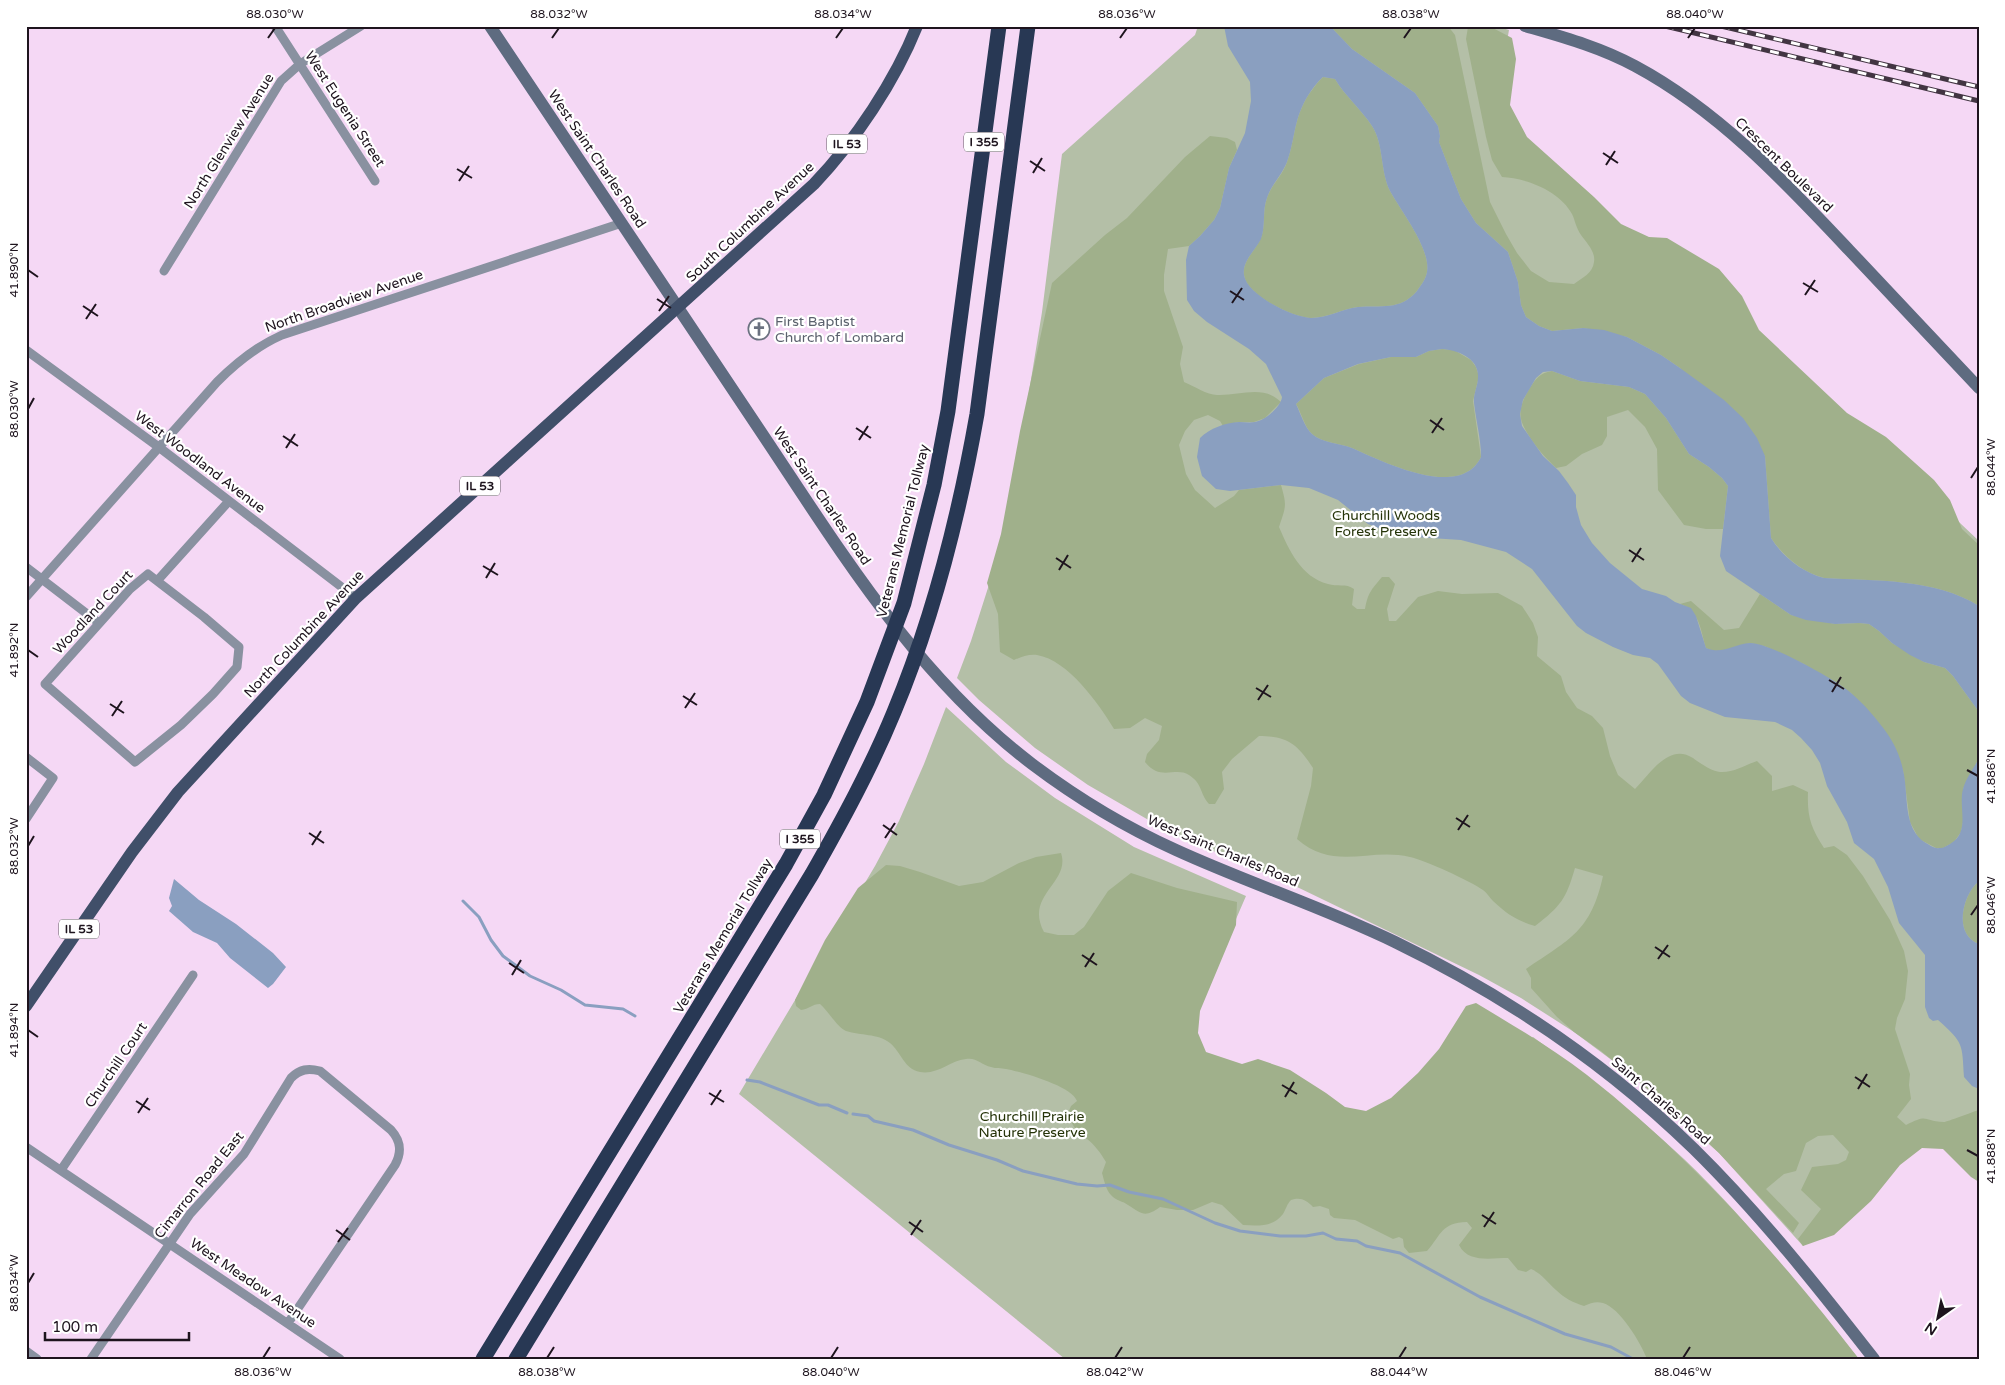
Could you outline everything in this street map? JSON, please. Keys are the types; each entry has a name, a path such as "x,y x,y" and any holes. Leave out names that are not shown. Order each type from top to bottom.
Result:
{"highway":[{"name":"Veterans Memorial Tollway","path":"483,1359 786,864 824,794 868,702 904,603 936,476 948,411 999,26"},
{"name":"I 355","path":"516,1359 812,874 853,801 894,713 910,673 926,627 956,523 968,467 977,414 1028,26"}],"main road":[{"name":"West Saint Charles Road","path":"490,26 677,308 867,588 903,637 949,690 998,736 1030,762 1090,804 1124,824 1180,852 1374,932"},
{"name":"South Columbine Avenue","path":"677,308 796,202 828,169 875,105 894,74 917,26"},
{"name":"Crescent Boulevard","path":"1525,26 1589,45 1627,62 1658,80 1716,121 1783,181 1979,388"},
{"name":"North Columbine Avenue","path":"26,1006 132,852 178,792 356,598 677,308"},
{"name":"Saint Charles Road","path":"1374,932 1465,979 1533,1020 1596,1065 1646,1105 1704,1160 1780,1240 1874,1359"}],"street":[{"name":"West Eugenia Street","path":"275,26 375,181"},
{"name":"North Glenview Avenue","path":"164,271 281,81 300,64 361,26"},
{"name":"North Broadview Avenue","path":"26,597 230,369 244,357 271,340 622,223"},
{"name":"West Woodland Avenue","path":"26,350 160,448 356,598"},
{"path":"158,581 229,500"},
{"path":"26,567 99,623"},
{"name":"Woodland Court","path":"148,574 158,581 239,647 237,666 213,694 181,725 135,762 45,684 130,589 148,574"},
{"path":"26,756 53,778 26,819"},
{"name":"Churchill Court","path":"62,1170 194,975"},
{"name":"Cimarron Road East","path":"91,1359 190,1214 244,1154 295,1074 306,1069 320,1072 344,1091 395,1134 400,1146 399,1156 288,1323"},
{"name":"West Meadow Avenue","path":"26,1147 340,1359"},
{"path":"26,1351 37,1359"}],"green space":[{"name":"Churchill Woods Forest Preserve","path":"1198,26 1496,26 1509,30 1490,140 1658,266 1674,252 1979,541 1979,1167 1941,1124 1803,1246 1719,1153 1629,1073 1574,1032 1521,998 1479,975 1295,886 1171,833 1088,785 1035,748 979,700 957,678 1002,544 1042,312 1062,154 1195,35"},
{"path":"1330,26 1448,26 1455,35 1490,202 1517,253 1531,271 1549,282 1574,284 1589,272 1593,266 1594,255 1578,230 1572,214 1567,206 1542,187 1521,180 1502,177 1492,160 1486,137 1466,39 1468,27 1489,26 1512,38 1516,59 1510,105 1527,137 1621,224 1649,237 1667,238 1719,269 1742,296 1759,330 1847,413 1886,437 1934,480 1950,500 1962,529 1979,545 1979,606 1943,590 1924,586 1883,581 1824,578 1801,568 1788,557 1771,538 1765,456 1680,368 1661,355 1627,337 1583,328 1552,331 1539,326 1526,317 1521,305 1518,282 1508,252 1476,223 1461,199 1439,142 1438,126 1415,93 1352,49"},
{"path":"1323,77 1335,79 1376,133 1387,183 1420,242 1427,263 1427,272 1417,291 1404,302 1390,306 1358,307 1323,317 1310,318 1292,314 1261,297 1247,283 1244,270 1247,261 1261,238 1267,198 1287,162 1300,112 1309,94"},
{"path":"1210,136 1227,138 1235,142 1237,150 1229,168 1220,208 1214,220 1189,246 1168,249 1164,275 1164,291 1183,347 1180,364 1184,382 1213,395 1259,392 1266,393 1281,402 1265,418 1254,422 1238,422 1223,426 1220,421 1208,415 1194,420 1185,431 1179,445 1186,474 1195,490 1215,508 1234,496 1239,490 1281,485 1285,506 1279,527 1297,562 1310,575 1319,580 1331,585 1348,586 1354,589 1352,605 1357,609 1365,609 1369,595 1382,577 1389,577 1395,584 1387,609 1389,621 1396,621 1418,597 1438,591 1462,594 1498,593 1522,606 1533,623 1538,637 1537,656 1561,676 1566,692 1577,708 1592,716 1603,728 1610,756 1618,775 1635,789 1654,768 1668,757 1684,754 1720,772 1734,770 1757,761 1772,776 1772,791 1793,785 1808,792 1809,815 1813,828 1824,848 1834,846 1847,855 1863,876 1890,920 1904,951 1908,971 1905,999 1897,1018 1895,1029 1910,1074 1911,1099 1897,1117 1906,1125 1922,1119 1944,1122 1979,1110 1979,1182 1971,1177 1943,1149 1922,1148 1900,1165 1871,1201 1834,1235 1803,1246 1798,1239 1821,1209 1801,1190 1812,1167 1838,1164 1846,1160 1849,1152 1833,1135 1818,1136 1806,1143 1796,1171 1784,1174 1766,1189 1799,1223 1793,1233 1719,1153 1672,1109 1601,1051 1574,1032 1557,1017 1531,988 1531,978 1526,969 1567,941 1585,922 1598,895 1603,876 1575,868 1569,887 1557,907 1535,926 1517,919 1508,913 1477,886 1426,862 1395,855 1339,857 1311,849 1297,839 1311,786 1313,768 1302,753 1291,743 1269,736 1259,736 1232,759 1222,772 1224,789 1215,804 1209,804 1197,782 1189,775 1178,772 1162,773 1151,768 1145,762 1147,754 1159,740 1162,726 1145,718 1130,728 1114,729 1082,684 1060,665 1037,655 1028,655 1014,660 1000,652 998,614 987,583 1001,534 1020,431 1052,283 1105,235 1127,218 1185,157"},
{"path":"1454,350 1471,360 1479,376 1473,401 1481,457 1471,470 1456,476 1439,477 1420,474 1400,468 1352,448 1316,437 1307,428 1296,404 1324,378 1359,364 1391,357 1416,357 1429,351"},
{"path":"1552,371 1580,381 1629,387 1645,394 1666,418 1689,454 1709,467 1728,486 1723,529 1706,529 1684,525 1658,490 1657,449 1645,427 1628,410 1607,417 1607,436 1602,445 1582,454 1566,466 1556,468 1533,442 1524,428 1520,416 1522,404 1531,385 1541,375"},
{"path":"1760,594 1791,615 1835,624 1869,624 1892,643 1924,662 1945,668 1953,676 1979,712 1979,758 1963,789 1964,818 1961,832 1954,842 1943,848 1936,848 1919,839 1910,822 1903,770 1851,693 1804,664 1764,646 1750,643 1724,651 1713,651 1706,648 1695,616 1687,607 1680,604 1691,601 1724,630 1739,628"},
{"name":"Churchill Prairie Nature Preserve","path":"946,707 1006,762 1055,798 1134,847 1246,896 1178,1053 1367,1140 1533,1037 1648,1126 1708,1182 1752,1231 1859,1359 1065,1359 739,1094 875,866 899,821"},
{"path":"1061,853 1060,873 1043,899 1040,908 1039,919 1044,932 1058,935 1074,935 1084,927 1108,891 1131,873 1177,888 1237,902 1236,925 1200,1011 1198,1033 1206,1052 1242,1064 1258,1059 1290,1070 1345,1107 1366,1111 1391,1098 1418,1073 1439,1049 1466,1006 1476,1003 1533,1038 1574,1065 1625,1106 1697,1173 1765,1245 1829,1320 1859,1359 1647,1359 1629,1327 1610,1306 1598,1302 1584,1306 1573,1302 1559,1293 1535,1271 1531,1269 1526,1272 1518,1270 1508,1258 1487,1259 1468,1255 1459,1245 1472,1228 1467,1222 1447,1227 1427,1251 1409,1253 1404,1247 1403,1239 1399,1237 1393,1239 1355,1220 1334,1218 1330,1215 1329,1209 1320,1206 1313,1207 1301,1199 1291,1200 1283,1214 1275,1221 1260,1225 1243,1225 1222,1205 1212,1202 1193,1210 1160,1207 1151,1213 1144,1214 1115,1199 1109,1193 1102,1173 1106,1162 1100,1152 1074,1127 1068,1113 1071,1106 1077,1101 1066,1090 1034,1076 1006,1069 993,1068 970,1059 954,1062 932,1072 920,1072 910,1067 894,1047 885,1040 874,1036 852,1033 843,1029 820,1004 801,1010 796,1006 795,1000 825,940 858,888 886,865 900,866 959,886 983,882 1019,863 1036,857"},
{"path":"1979,881 1979,944 1971,939 1966,932 1963,924 1963,914 1968,895"}],"water":[{"path":"1224,26 1330,26 1352,49 1415,93 1438,126 1439,142 1461,199 1476,223 1508,252 1518,282 1521,305 1526,317 1539,326 1552,331 1583,328 1604,330 1627,337 1661,355 1680,368 1724,400 1743,418 1757,438 1765,456 1771,538 1787,557 1808,572 1824,578 1883,581 1924,586 1943,590 1979,606 1979,712 1945,668 1924,662 1910,655 1869,624 1835,624 1806,620 1791,615 1726,571 1720,556 1728,486 1709,467 1689,454 1666,418 1645,394 1629,387 1580,381 1552,371 1543,372 1536,378 1523,400 1520,414 1522,426 1543,456 1559,471 1576,495 1576,507 1581,525 1592,543 1610,563 1642,589 1666,596 1675,602 1691,608 1696,616 1706,648 1718,650 1750,643 1759,644 1817,671 1855,697 1877,720 1893,743 1903,770 1908,810 1913,829 1918,837 1932,847 1945,847 1956,839 1960,833 1962,826 1963,789 1979,758 1979,881 1968,895 1963,914 1963,924 1971,939 1979,944 1979,1089 1972,1086 1964,1077 1962,1051 1957,1039 1938,1020 1933,1021 1929,1018 1925,1007 1925,955 1899,923 1888,887 1874,859 1854,843 1847,822 1827,786 1820,763 1812,750 1792,730 1775,722 1725,717 1690,703 1681,696 1658,664 1650,658 1633,655 1613,647 1586,633 1577,626 1532,569 1506,552 1461,540 1399,536 1368,524 1338,500 1309,488 1281,485 1230,491 1216,489 1202,476 1197,457 1200,438 1208,431 1223,425 1255,422 1263,419 1276,409 1282,397 1266,364 1249,349 1207,322 1194,311 1187,300 1186,260 1189,246 1214,220 1220,208 1229,168 1245,133 1251,101 1250,82 1228,46","holes":["1323,77 1335,79 1376,133 1387,183 1420,242 1427,263 1427,272 1417,291 1404,302 1390,306 1358,307 1323,317 1311,318 1293,314 1262,297 1247,283 1244,270 1247,261 1261,239 1267,198 1287,162 1300,112 1309,94","1442,349 1466,356 1475,365 1477,370 1478,380 1474,403 1481,457 1471,470 1456,476 1439,477 1420,474 1400,468 1352,448 1316,437 1307,428 1296,404 1324,378 1358,364 1391,357 1416,357 1429,351"]},
{"path":"174,879 199,900 236,924 273,953 286,967 273,984 268,988 230,958 217,943 193,932 169,911 172,906 169,898"}],"waterway":[{"path":"463,901 479,917 491,940 503,956 530,976 561,990 585,1005 623,1009 635,1016"},
{"path":"747,1080 760,1082 819,1105 828,1105 847,1113"},
{"path":"853,1114 868,1116 874,1121 913,1130 1023,1171 1077,1184 1110,1185 1129,1192 1163,1199 1215,1223 1240,1231 1280,1236 1306,1236 1323,1233 1336,1239 1357,1241 1366,1246 1400,1253 1480,1297 1565,1334 1611,1347 1633,1359"}],"railway":[{"path":"1665,26 1979,101"},
{"path":"1721,26 1979,87"}],"place":[{"name":"First Baptist Church of Lombard","path":"759,329"}]}
